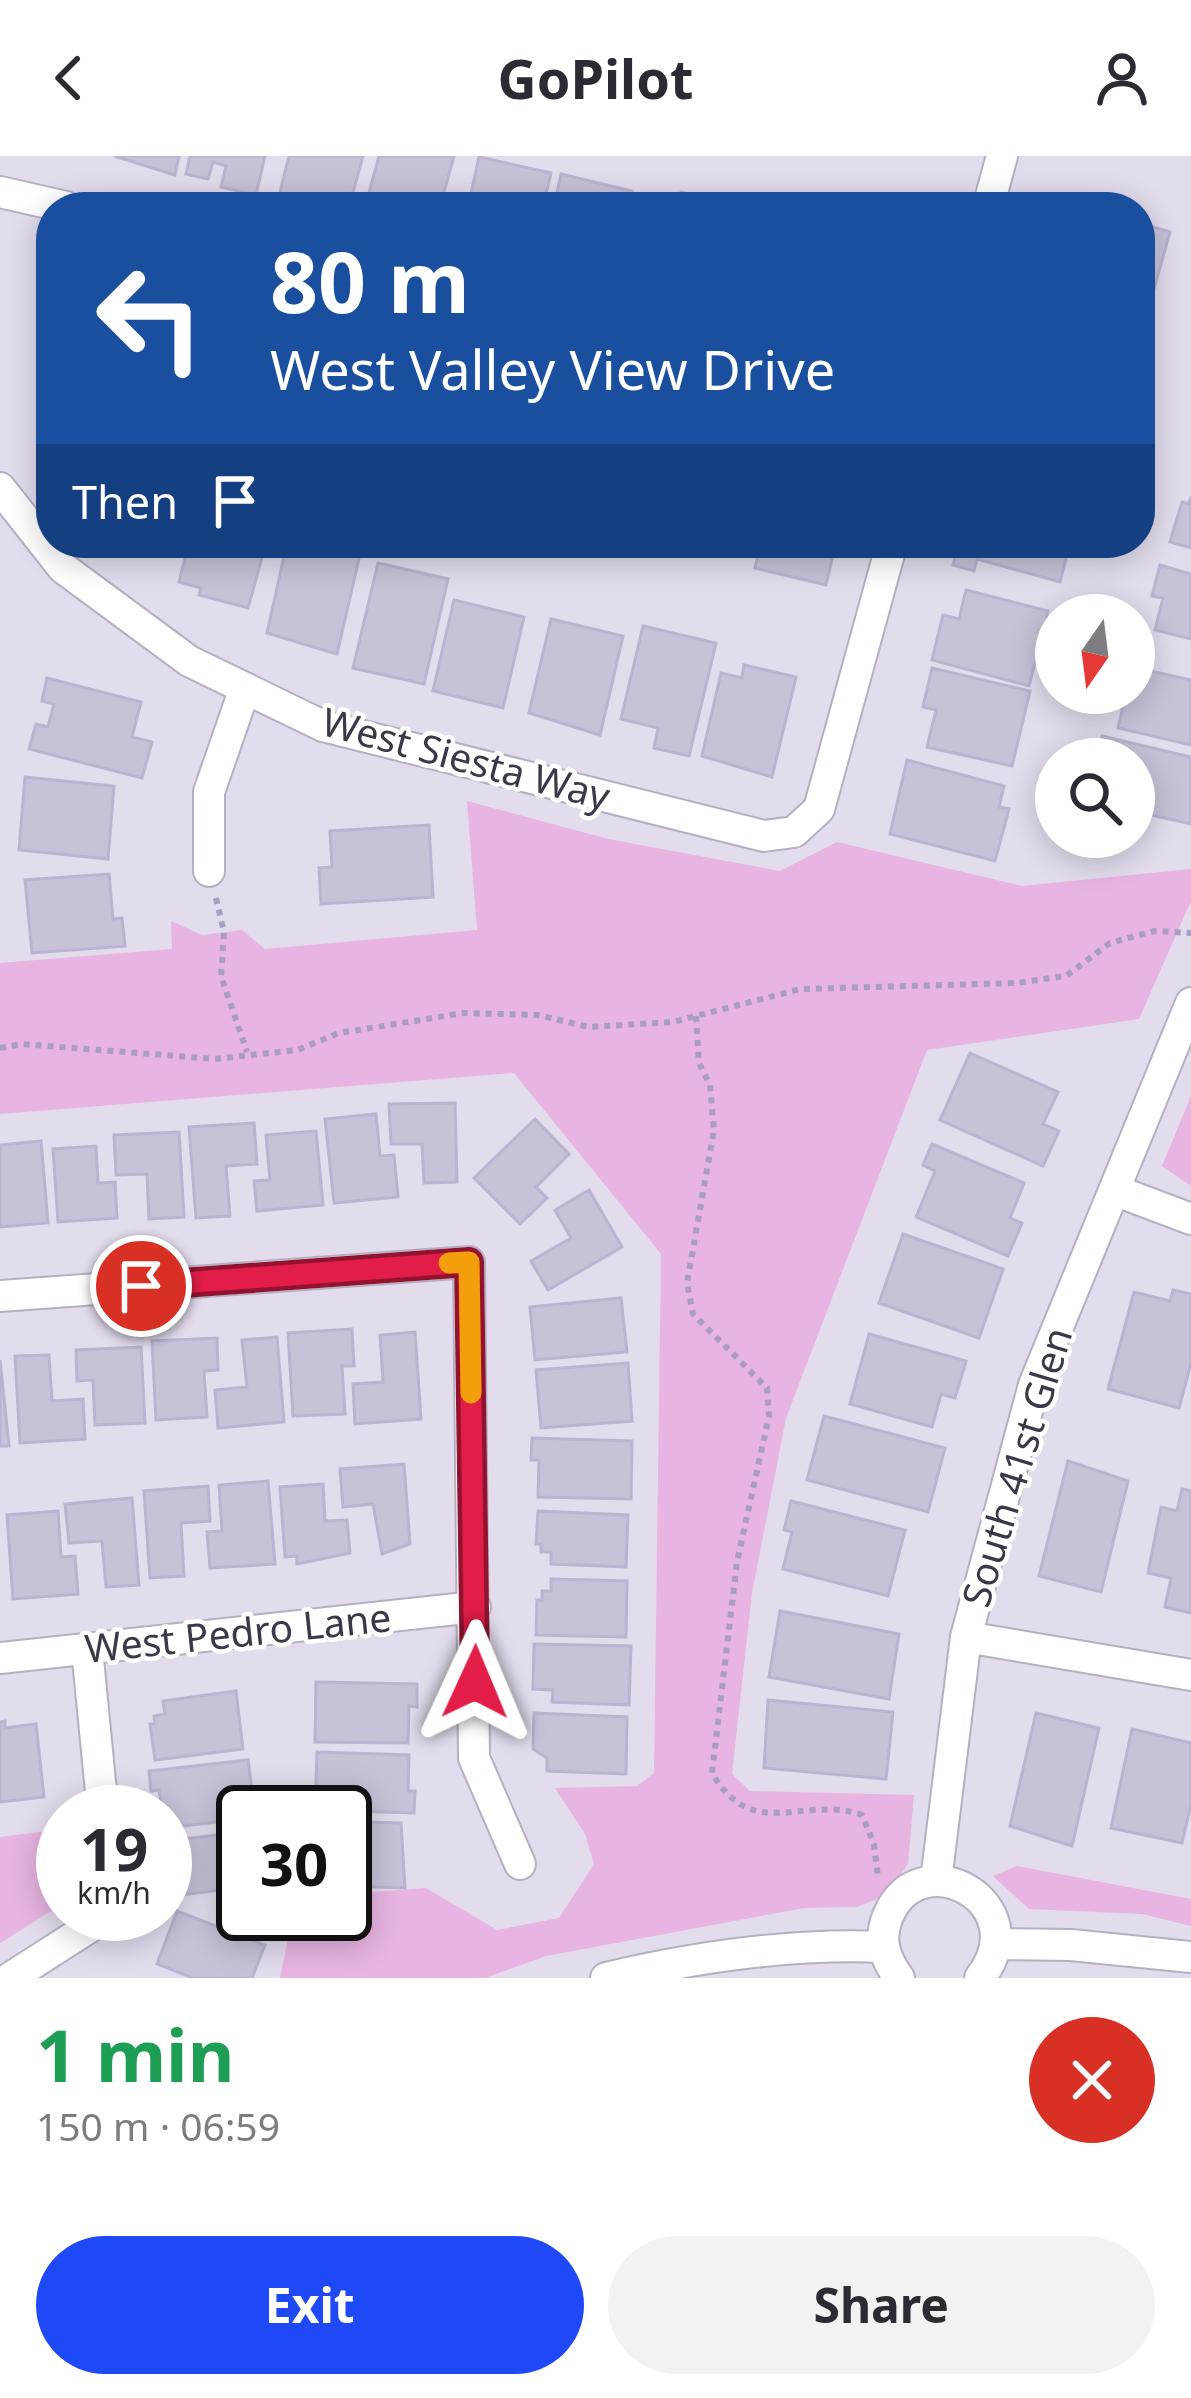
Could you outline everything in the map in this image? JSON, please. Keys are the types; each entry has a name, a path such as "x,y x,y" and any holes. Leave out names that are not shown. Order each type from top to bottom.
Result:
{"street":[{"path":"992,192 1002,156"},
{"path":"0,192 36,200"},
{"name":"West Siesta Way","path":"0,488 36,534"},
{"name":"West Siesta Way","path":"55,558 189,662 322,726 764,836 794,832 819,809 888,558"},
{"path":"209,871 209,792 245,688"},
{"name":"South 41st Glen","path":"936,1881 967,1637 1034,1384 1191,1003"},
{"path":"1114,1190 1191,1219"},
{"path":"0,1296 469,1262 474,1758 520,1864"},
{"name":"West Pedro Lane","path":"0,1658 476,1607"},
{"path":"967,1637 1191,1675"},
{"path":"87,1649 100,1785"},
{"path":"899,1978 883,1946 891,1908 902,1894 936,1881 968,1888 981,1899 996,1928 997,1944 980,1978"},
{"path":"10,1978 68,1941"},
{"path":"997,1944 1071,1945 1191,1957"},
{"path":"606,1978 714,1958 830,1945 883,1946"}],"path":[{"path":"209,871 224,932 221,976 247,1052"},
{"path":"0,1048 22,1044 215,1059 297,1050 339,1033 464,1012 538,1015 589,1027 696,1015 800,989 1016,983 1066,976 1110,943 1154,931 1191,933"},
{"path":"696,1015 699,1063 710,1085 714,1130 687,1283 693,1314 767,1388 769,1416 736,1562 712,1774 730,1802 764,1815 832,1805 862,1815 891,1908"}],"shaded area":[{"path":"0,156 1191,156 1191,1978 0,1978"},
{"path":"467,801 608,839 780,871 837,842 1022,886 1191,869 1191,901 1139,1019 927,1050 786,1418 752,1593 732,1774 750,1791 914,1795 908,1864 885,1896 857,1907 804,1908 546,1956 485,1978 280,1978 288,1941 372,1941 372,1892 426,1888 497,1930 559,1918 594,1864 585,1834 555,1788 637,1786 654,1773 661,1254 514,1073 0,1114 0,963 172,949 171,921 202,935 242,930 265,949 477,930"},
{"path":"1191,1096 1191,1186 1162,1166"},
{"path":"36,1832 36,1921 0,1943 0,1837"},
{"path":"1017,1866 1191,1899 1191,1926 1142,1914 1029,1909 993,1876"}],"building":[{"path":"114,156 179,156 175,175"},
{"path":"190,156 265,156 257,192 221,187 226,166 213,162 208,179 186,174"},
{"path":"289,156 363,156 353,192 280,192"},
{"path":"379,156 454,156 444,192 369,192"},
{"path":"479,157 551,173 547,192 471,192"},
{"path":"561,174 632,191 632,192 557,192"},
{"path":"1155,228 1170,232 1155,285"},
{"path":"1191,497 1191,548 1170,542 1182,502 1189,504"},
{"path":"185,558 262,558 248,608 199,595 201,588 179,582"},
{"path":"284,558 359,558 337,654 267,633"},
{"path":"757,558 832,558 826,585 755,568"},
{"path":"955,558 1066,558 1060,582 977,559 974,571 953,565"},
{"path":"378,563 448,579 424,684 353,668"},
{"path":"1160,565 1191,574 1191,639 1155,630 1163,598 1153,594"},
{"path":"966,590 1035,608 1035,662 1029,686 932,660 943,615 959,619"},
{"path":"454,600 524,617 503,708 433,691"},
{"path":"551,619 623,636 600,735 529,713"},
{"path":"643,626 716,643 689,756 654,748 658,728 621,719"},
{"path":"744,665 796,677 772,777 702,756 721,673 742,678"},
{"path":"932,668 1030,691 1012,766 927,747 936,710 923,707"},
{"path":"1155,672 1191,680 1191,745 1118,728 1121,714 1155,714"},
{"path":"47,678 141,702 132,737 152,742 142,778 29,749 36,724 48,727 54,704 42,701"},
{"path":"1155,749 1191,757 1191,824 1155,816"},
{"path":"907,760 1004,786 999,807 1009,809 995,861 890,834"},
{"path":"25,777 114,786 108,859 19,850"},
{"path":"429,825 433,897 321,904 319,868 332,867 330,831"},
{"path":"109,874 113,919 122,918 125,946 32,953 25,880"},
{"path":"970,1053 1058,1092 1043,1124 1059,1131 1043,1166 940,1120"},
{"path":"455,1103 457,1182 424,1183 422,1144 391,1144 389,1104"},
{"path":"376,1114 380,1156 394,1155 398,1197 334,1203 325,1119"},
{"path":"535,1119 569,1154 536,1187 547,1198 520,1224 474,1178"},
{"path":"254,1123 257,1164 226,1166 230,1216 196,1218 189,1127"},
{"path":"316,1131 323,1205 257,1211 254,1181 270,1180 266,1135"},
{"path":"179,1132 184,1217 149,1219 147,1174 116,1175 114,1135"},
{"path":"41,1141 48,1223 0,1227 0,1145"},
{"path":"932,1144 1024,1183 1010,1218 1022,1223 1008,1256 916,1217 935,1171 923,1165"},
{"path":"96,1146 98,1183 115,1182 117,1218 58,1222 53,1149"},
{"path":"589,1190 622,1247 548,1290 531,1261 571,1238 555,1210"},
{"path":"903,1234 1003,1269 979,1338 879,1303"},
{"path":"1173,1290 1191,1294 1191,1363 1179,1408 1108,1389 1134,1292 1170,1301"},
{"path":"621,1298 627,1352 535,1360 530,1307"},
{"path":"352,1329 354,1366 342,1366 345,1414 293,1416 288,1333"},
{"path":"415,1332 421,1419 355,1424 353,1384 383,1382 380,1335"},
{"path":"869,1334 966,1361 955,1398 941,1394 932,1427 850,1404"},
{"path":"277,1337 284,1422 218,1428 215,1390 247,1387 242,1340"},
{"path":"217,1338 218,1370 204,1371 207,1417 156,1420 152,1341"},
{"path":"141,1347 145,1423 95,1425 93,1380 77,1381 76,1350"},
{"path":"49,1355 52,1401 83,1399 85,1439 20,1443 15,1356"},
{"path":"0,1360 9,1446 0,1446"},
{"path":"628,1363 632,1421 541,1428 536,1370"},
{"path":"824,1416 945,1448 928,1512 807,1480"},
{"path":"532,1438 632,1441 631,1499 538,1497 539,1460 531,1460"},
{"path":"1068,1461 1128,1481 1101,1592 1039,1576"},
{"path":"404,1464 410,1544 382,1554 373,1504 343,1507 340,1469"},
{"path":"268,1481 275,1564 210,1568 207,1532 222,1531 219,1485"},
{"path":"323,1484 325,1521 347,1520 350,1553 297,1564 297,1556 285,1557 280,1487"},
{"path":"208,1486 210,1521 181,1523 184,1576 150,1578 144,1491"},
{"path":"1182,1489 1191,1491 1191,1613 1165,1607 1171,1578 1148,1573 1161,1507 1177,1511"},
{"path":"132,1498 139,1585 106,1587 102,1541 69,1543 65,1504"},
{"path":"791,1501 905,1530 888,1596 783,1569 792,1532 784,1530"},
{"path":"58,1511 61,1557 75,1556 78,1594 13,1599 7,1515"},
{"path":"538,1511 628,1515 626,1567 551,1564 551,1552 541,1552 541,1544 536,1544"},
{"path":"551,1579 627,1581 626,1637 536,1635 537,1600 542,1600 542,1591 551,1591"},
{"path":"780,1611 899,1634 889,1699 769,1677"},
{"path":"534,1644 631,1646 629,1705 552,1702 553,1690 533,1689"},
{"path":"316,1682 417,1684 417,1707 409,1706 408,1743 315,1742"},
{"path":"236,1691 243,1749 155,1760 150,1724 155,1724 154,1716 165,1714 163,1701"},
{"path":"768,1700 893,1712 886,1779 764,1768"},
{"path":"534,1713 627,1717 626,1774 547,1771 547,1758 533,1749"},
{"path":"1036,1713 1099,1728 1072,1846 1010,1826"},
{"path":"5,1721 5,1728 36,1724 43,1785 36,1785 36,1798 0,1802 0,1722"},
{"path":"1132,1729 1191,1743 1191,1804 1182,1843 1111,1828"},
{"path":"317,1752 409,1755 408,1791 415,1791 414,1813 372,1812 372,1785 316,1785"},
{"path":"248,1760 251,1785 216,1785 216,1822 192,1825 192,1785 150,1785 149,1771"},
{"path":"372,1822 401,1823 405,1888 372,1887"},
{"path":"216,1835 216,1890 192,1894 192,1838"},
{"path":"192,1917 216,1926 216,1941 265,1945 252,1978 193,1978 157,1964 166,1941 192,1941"}],"slow traffic":[{"path":"449,1263 469,1262 471,1393"}],"route":[{"path":"141,1286 469,1262 475,1682"}]}
